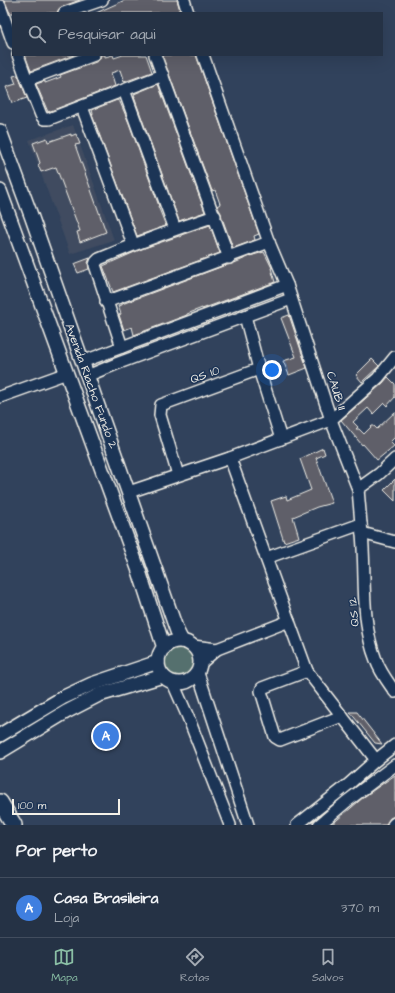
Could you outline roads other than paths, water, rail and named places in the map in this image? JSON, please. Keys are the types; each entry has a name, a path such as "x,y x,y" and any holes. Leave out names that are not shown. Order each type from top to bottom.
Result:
{"highway":[{"path":"0,802 14,825"}],"main road":[{"name":"Avenida Riacho Fundo 2","path":"0,131 177,631 188,644"},
{"path":"1,195 16,199 23,193"},
{"name":"Avenida Riacho Fundo 2","path":"1,195 139,571 164,648"},
{"path":"12,223 18,217 24,215 28,215 32,218"},
{"path":"0,752 66,712 99,696 168,680 180,684 187,682 193,678 199,668 200,657 198,651 188,644 175,641 164,648 160,652 158,667 168,680"},
{"path":"0,735 64,697 92,684 158,662"}],"street":[{"path":"67,12 102,0"},
{"path":"184,0 188,12"},
{"path":"0,6 9,35"},
{"path":"18,56 41,115 44,119 49,120 163,75"},
{"path":"27,80 91,56"},
{"path":"155,56 215,216 229,258"},
{"name":"CAUB II","path":"203,56 269,242 287,285 332,420 378,378 395,357"},
{"path":"124,90 175,229"},
{"path":"82,107 134,244"},
{"path":"122,347 106,302 95,265 96,262 99,258 134,244 215,216"},
{"path":"106,302 269,242"},
{"path":"82,362 287,285"},
{"path":"260,295 264,308"},
{"path":"87,376 291,299"},
{"path":"245,316 259,369 281,439"},
{"path":"110,351 116,364"},
{"name":"QS 10","path":"178,474 160,415 161,405 259,369"},
{"path":"0,396 67,373"},
{"path":"129,492 178,474 230,458 332,420"},
{"name":"QS 12","path":"332,420 358,489 362,529 365,606 370,642 376,661 383,675 395,692"},
{"path":"230,458 307,671 376,760"},
{"path":"358,489 379,474 395,459"},
{"path":"266,558 362,529 395,542"},
{"path":"248,825 199,668 217,649 289,621"},
{"path":"188,644 217,649"},
{"path":"307,671 262,688 261,691 275,737 280,740 342,716"},
{"path":"168,680 188,717 230,825"},
{"path":"297,825 395,745"},
{"path":"319,825 346,802 395,765"},
{"path":"349,784 353,793 356,795"},
{"path":"338,792 346,802"}],"place":[{"name":"Casa Brasileira","path":"106,736"}]}
